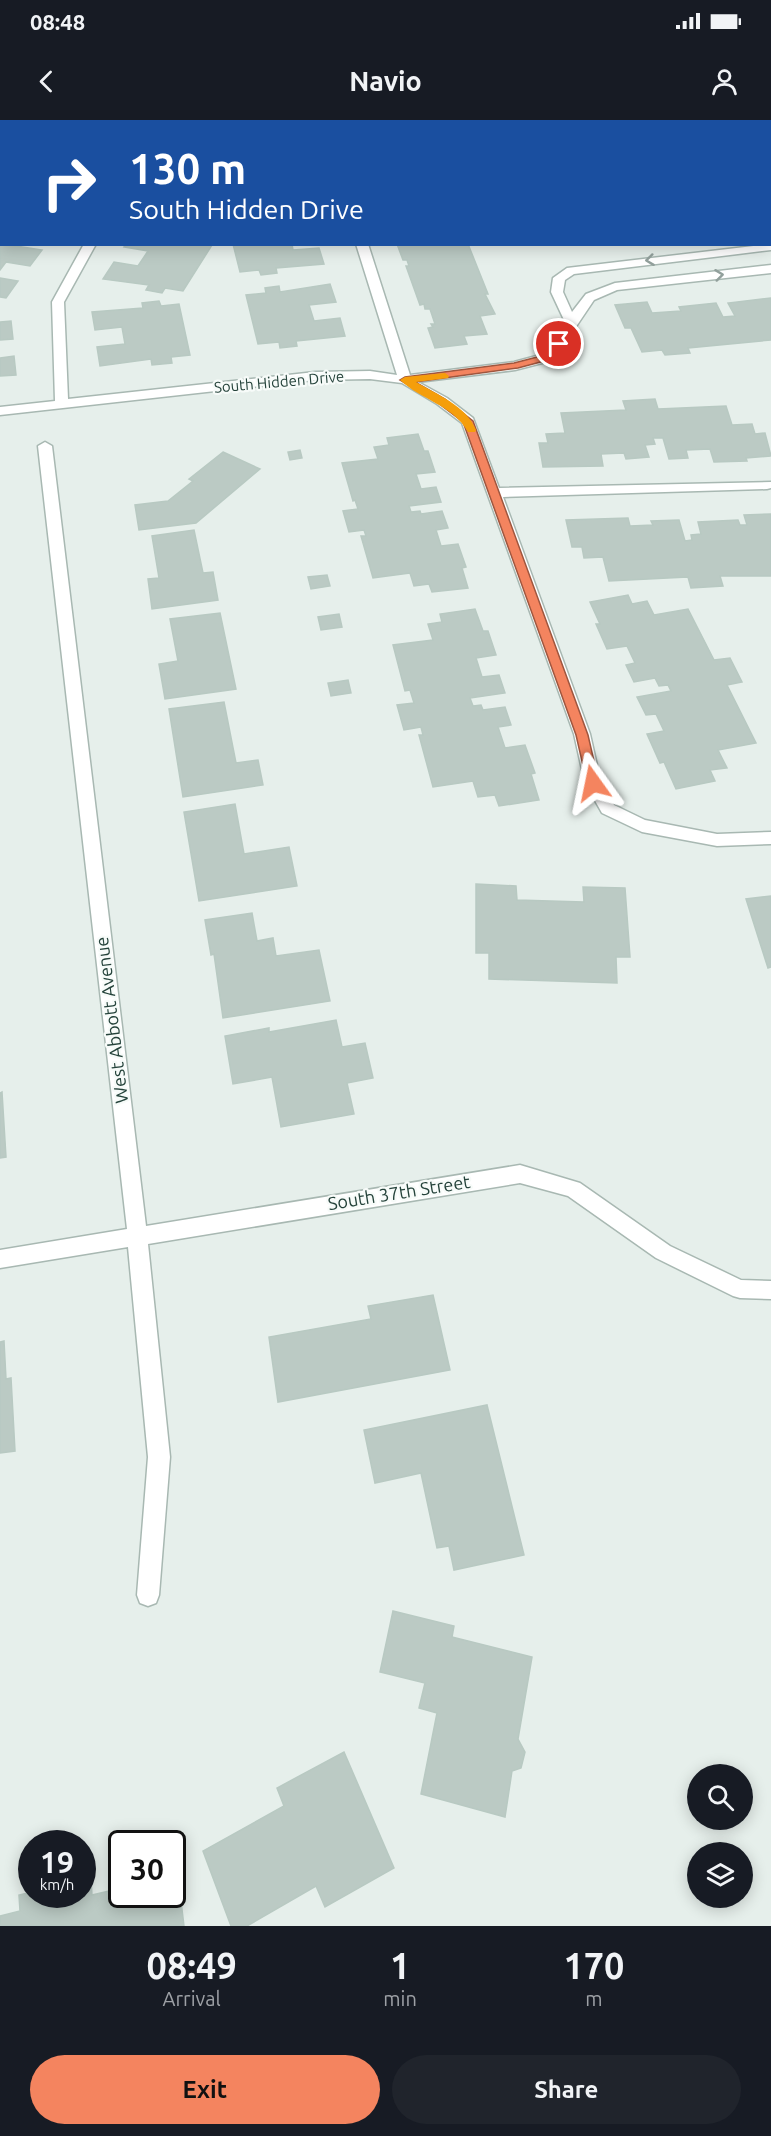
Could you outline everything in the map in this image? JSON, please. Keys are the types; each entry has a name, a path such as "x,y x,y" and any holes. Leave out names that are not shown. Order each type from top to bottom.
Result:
{"street":[{"path":"62,404 58,302 89,246"},
{"path":"363,246 405,380 442,401 468,421 582,735 593,783 608,810 642,826 717,840 771,838"},
{"path":"570,322 557,292 559,278 571,271 765,246 771,269"},
{"path":"681,256 693,278"},
{"path":"605,265 615,287"},
{"name":"South Hidden Drive","path":"0,411 315,376 370,375 405,380 475,372 545,358 559,344 570,322 590,297 615,287 771,269"},
{"name":"West Abbott Avenue","path":"45,446 137,1235 159,1457 148,1594"},
{"path":"495,493 767,485"},
{"name":"South 37th Street","path":"0,1259 520,1174 573,1189 663,1252 740,1289 771,1290"}],"building":[{"path":"0,246 42,250 30,266 6,262 0,270"},
{"path":"211,246 183,291 165,288 162,293 146,290 149,285 103,279 114,262 138,266 148,251 124,247"},
{"path":"234,246 292,246 293,250 319,248 324,264 276,268 277,273 261,275 259,270 240,272"},
{"path":"398,246 469,246 488,294 485,294 495,314 480,316 487,334 464,336 467,344 435,348 428,328 433,327 431,324 435,324 430,309 425,309 424,304 420,305 406,266 409,266 407,260 403,260"},
{"path":"0,278 18,281 6,298 0,297"},
{"path":"330,284 336,302 309,305 314,321 340,318 345,336 296,341 297,346 280,348 279,342 258,344 246,295 266,293 265,288 279,286 280,292"},
{"path":"771,298 771,340 688,348 690,353 665,355 662,350 642,352 631,328 625,328 615,305 647,302 652,313 681,311 679,307 716,303 723,317 735,316 728,303"},
{"path":"159,301 161,306 179,304 190,355 171,357 172,363 152,365 151,359 100,366 97,347 125,344 122,327 95,330 92,312 143,308 142,303"},
{"path":"11,321 13,339 0,340 0,322"},
{"path":"14,356 16,375 0,376 0,358"},
{"path":"655,399 658,409 726,406 732,425 752,424 755,434 765,433 771,456 746,458 747,461 714,462 710,449 686,450 688,458 669,459 663,438 653,438 655,444 645,445 649,457 626,459 624,453 601,454 603,466 543,467 539,443 548,443 546,434 565,433 561,413 626,410 623,401"},
{"path":"418,434 424,451 428,451 435,472 416,474 421,489 436,487 441,502 409,506 411,512 420,511 421,514 442,511 448,528 436,530 441,546 458,544 466,567 462,568 468,588 432,592 429,584 414,586 410,573 373,578 361,536 366,536 364,530 349,532 343,511 358,509 355,500 353,501 342,463 378,459 374,447 389,445 387,438"},
{"path":"300,450 302,458 290,460 288,452"},
{"path":"223,452 260,469 196,523 139,530 135,505 168,501 193,481 189,479"},
{"path":"771,514 771,576 720,576 723,586 691,588 688,577 609,581 603,557 584,558 582,547 572,547 566,520 628,518 630,526 653,525 651,521 679,520 685,541 692,540 691,535 701,534 698,522 738,520 740,525 747,525 744,515"},
{"path":"194,530 203,573 213,572 218,600 152,609 148,579 159,578 152,536"},
{"path":"327,575 330,586 311,589 308,577"},
{"path":"628,595 632,604 647,601 654,615 688,609 714,660 730,658 742,682 727,685 756,743 718,750 727,768 710,770 715,781 676,789 664,762 660,763 647,734 664,731 656,714 646,715 637,697 671,691 668,685 659,686 655,678 634,682 626,665 635,663 627,646 607,649 596,624 600,624 590,602"},
{"path":"475,609 483,631 488,631 496,655 476,658 482,677 499,675 505,693 470,698 473,706 481,705 483,710 505,707 511,725 498,727 505,748 525,745 535,773 531,774 539,800 499,806 495,795 478,797 473,781 433,787 419,735 423,735 421,727 404,730 397,705 414,703 410,690 405,691 393,645 433,640 428,624 442,622 440,614"},
{"path":"220,613 236,689 165,699 159,664 178,661 170,619"},
{"path":"339,614 342,627 321,630 318,617"},
{"path":"348,680 351,693 331,696 328,683"},
{"path":"224,702 236,763 258,760 263,785 183,797 169,709"},
{"path":"235,804 244,854 289,847 297,886 199,901 184,812"},
{"path":"476,884 516,886 517,900 584,902 583,887 625,888 630,957 616,957 617,983 489,979 489,953 476,953"},
{"path":"771,896 771,967 768,968 746,899"},
{"path":"252,913 257,941 273,938 276,956 319,950 330,1001 223,1018 214,954 211,955 205,920"},
{"path":"336,1020 342,1047 365,1043 373,1078 347,1083 354,1114 281,1127 272,1077 233,1084 225,1036 269,1028 269,1032"},
{"path":"2,1092 6,1157 0,1158 0,1093"},
{"path":"433,1295 450,1370 278,1402 269,1337 371,1319 368,1306"},
{"path":"4,1341 6,1379 11,1378 15,1451 0,1453 0,1342"},
{"path":"487,1405 524,1555 454,1570 449,1546 437,1548 421,1473 375,1483 364,1430"},
{"path":"393,1611 454,1626 452,1637 532,1657 518,1739 525,1752 521,1768 512,1771 505,1817 421,1794 437,1713 419,1708 425,1683 380,1672"},
{"path":"344,1752 394,1868 325,1907 316,1886 247,1926 231,1926 203,1851 284,1806 277,1788"},
{"path":"108,1891 108,1908 182,1908 184,1926 0,1926 0,1916 20,1911 20,1908 96,1908 96,1894"}],"slow traffic":[{"path":"445,376 405,380 442,401 468,421 471,430"}],"route":[{"path":"559,344 545,358 515,366 405,380 442,401 468,421 582,735 593,783"}]}
